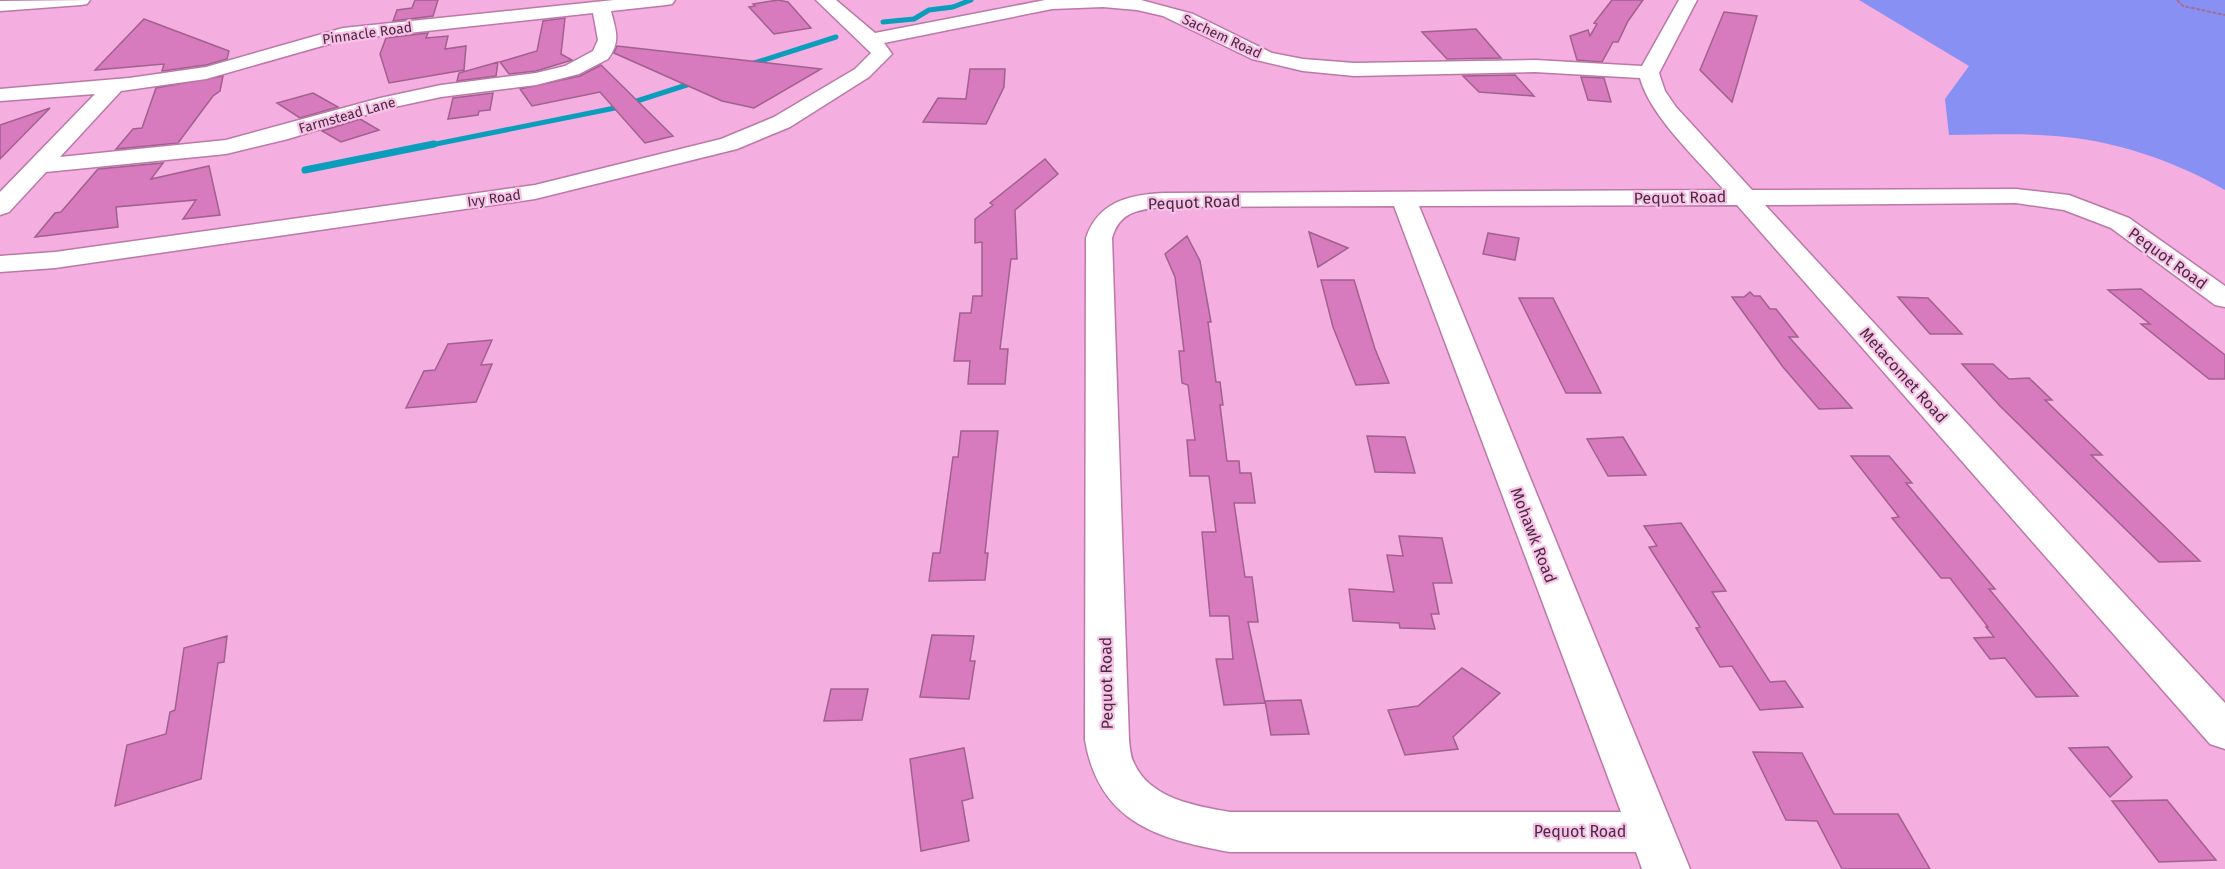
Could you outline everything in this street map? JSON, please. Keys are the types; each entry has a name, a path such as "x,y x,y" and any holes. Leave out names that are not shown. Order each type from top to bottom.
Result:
{"street":[{"path":"0,6 81,0"},
{"name":"Pinnacle Road","path":"0,95 169,79 219,70 330,37 478,10 601,7 666,0"},
{"path":"825,0 871,40"},
{"path":"1648,73 1688,0"},
{"name":"Sachem Road","path":"871,40 1052,4 1073,1 1114,1 1163,11 1186,19 1261,56 1316,67 1368,70 1466,66 1561,66 1648,73"},
{"name":"Farmstead Lane","path":"39,166 226,147 280,134 380,104 441,91 536,79 572,70 601,55 608,40 601,7"},
{"name":"Ivy Road","path":"0,264 55,260 535,192 729,144 782,123 862,73 882,54 871,40"},
{"name":"Metacomet Road","path":"1648,73 1654,91 1668,112 2225,732"},
{"path":"0,207 116,84"},
{"name":"Pequot Road","path":"1650,832 1230,832 1178,823 1132,798 1113,770 1107,740 1099,238 1102,225 1117,211 1149,201 2016,196 2069,203 2120,224 2225,299"},
{"name":"Mohawk Road","path":"1404,200 1666,869"}],"path":[{"path":"2177,0 2183,6 2225,15"}],"shaded area":[{"path":"1859,0 2225,0 2225,190 2165,161 2099,142 2042,135 1949,135 1945,99 1969,66"}],"building":[{"path":"415,0 438,0 433,16 393,21 397,10 412,8"},
{"path":"778,0 788,2 811,28 774,34 749,7 755,6 753,4"},
{"path":"1612,0 1643,0 1628,21 1618,42 1613,42 1602,62 1577,60 1570,36 1588,30 1590,36 1597,24 1594,23"},
{"path":"1724,12 1757,16 1732,102 1700,70"},
{"path":"565,18 561,54 572,60 536,71 509,74 500,62 537,51 543,21"},
{"path":"144,19 229,51 227,59 206,65 162,71 164,64 95,70"},
{"path":"1476,29 1501,58 1447,59 1422,32"},
{"path":"428,33 426,38 448,36 445,49 466,46 464,70 389,83 380,54 386,38"},
{"path":"617,46 821,69 754,108 722,101 614,53"},
{"path":"498,62 496,76 457,81 459,73"},
{"path":"601,65 673,136 645,143 600,92 532,106 520,89 580,76"},
{"path":"970,69 1005,69 1004,87 986,124 923,122 938,98 966,99"},
{"path":"1515,75 1534,96 1479,92 1463,76"},
{"path":"223,76 220,91 213,96 178,143 116,149 133,129 142,128 156,88"},
{"path":"1581,77 1604,78 1611,102 1588,100"},
{"path":"313,93 338,107 300,118 277,103"},
{"path":"493,93 490,110 479,111 478,115 448,119 453,98"},
{"path":"50,108 0,159 0,125"},
{"path":"360,119 379,130 341,142 322,131"},
{"path":"1045,159 1058,174 1015,210 1017,259 1011,259 1000,349 1008,349 1005,384 968,384 970,361 954,361 960,313 971,313 973,296 982,296 982,242 975,243 975,219 993,205 990,203"},
{"path":"163,163 151,179 209,166 220,215 183,219 196,200 116,207 118,227 35,237 55,213 61,212 98,169"},
{"path":"1309,232 1348,248 1318,267"},
{"path":"1488,233 1519,238 1515,260 1483,254"},
{"path":"1187,236 1200,261 1211,322 1208,322 1216,382 1220,382 1223,405 1220,405 1227,461 1239,461 1240,473 1251,473 1255,503 1234,503 1245,577 1252,577 1258,622 1248,622 1265,703 1224,705 1216,659 1233,659 1229,616 1210,616 1202,532 1216,532 1209,476 1190,476 1187,440 1195,440 1188,385 1182,383 1179,351 1184,351 1175,277 1165,254"},
{"path":"1321,280 1354,280 1375,349 1389,383 1356,385 1333,327"},
{"path":"2141,289 2225,355 2225,379 2209,379 2141,324 2150,324 2108,290"},
{"path":"1750,292 1754,296 1760,296 1770,309 1776,309 1798,337 1789,337 1852,408 1819,409 1783,367 1732,297 1744,297"},
{"path":"1898,297 1928,298 1962,334 1930,334"},
{"path":"1519,298 1553,298 1601,393 1566,393"},
{"path":"492,340 481,365 492,364 476,402 406,408 424,371 435,370 448,344"},
{"path":"1962,364 1993,364 2009,379 2029,378 2052,400 2045,400 2102,455 2091,455 2200,561 2159,562 2000,406"},
{"path":"961,431 998,431 985,553 988,553 985,580 929,581 933,553 940,553 953,457 958,457"},
{"path":"1367,436 1405,437 1415,473 1375,472"},
{"path":"1623,437 1646,475 1608,476 1587,439"},
{"path":"1851,456 1889,456 1912,483 1906,483 1995,589 1989,589 2078,696 2036,697 2005,658 1990,659 1974,638 1994,637 1986,627 1988,627 1950,578 1941,578 1892,518 1899,517"},
{"path":"1681,523 1726,591 1712,592 1770,682 1785,681 1803,707 1760,710 1732,666 1720,667 1696,628 1700,627 1649,547 1657,546 1644,526"},
{"path":"1399,536 1442,538 1452,583 1433,583 1439,614 1431,614 1435,629 1400,628 1399,623 1353,621 1349,589 1394,592 1387,555 1403,556"},
{"path":"932,635 974,636 970,661 975,661 969,699 920,697"},
{"path":"227,636 224,662 218,663 201,779 115,806 127,745 166,734 170,712 175,710 184,648"},
{"path":"1462,668 1500,693 1453,737 1458,749 1405,755 1388,710 1418,706"},
{"path":"831,689 868,689 862,720 824,721"},
{"path":"1301,700 1309,734 1271,735 1265,701"},
{"path":"2108,747 2132,777 2110,797 2069,748"},
{"path":"964,748 973,798 962,801 969,841 921,851 910,759"},
{"path":"1753,752 1802,753 1834,814 1898,814 1930,869 1842,869 1817,821 1786,820"},
{"path":"2167,800 2216,860 2159,862 2112,801"}],"waterway":[{"path":"883,22 914,19 929,10 953,7 971,0"},
{"path":"748,65 836,37"},
{"path":"426,146 615,108 696,82"},
{"path":"305,170 434,144"}]}
